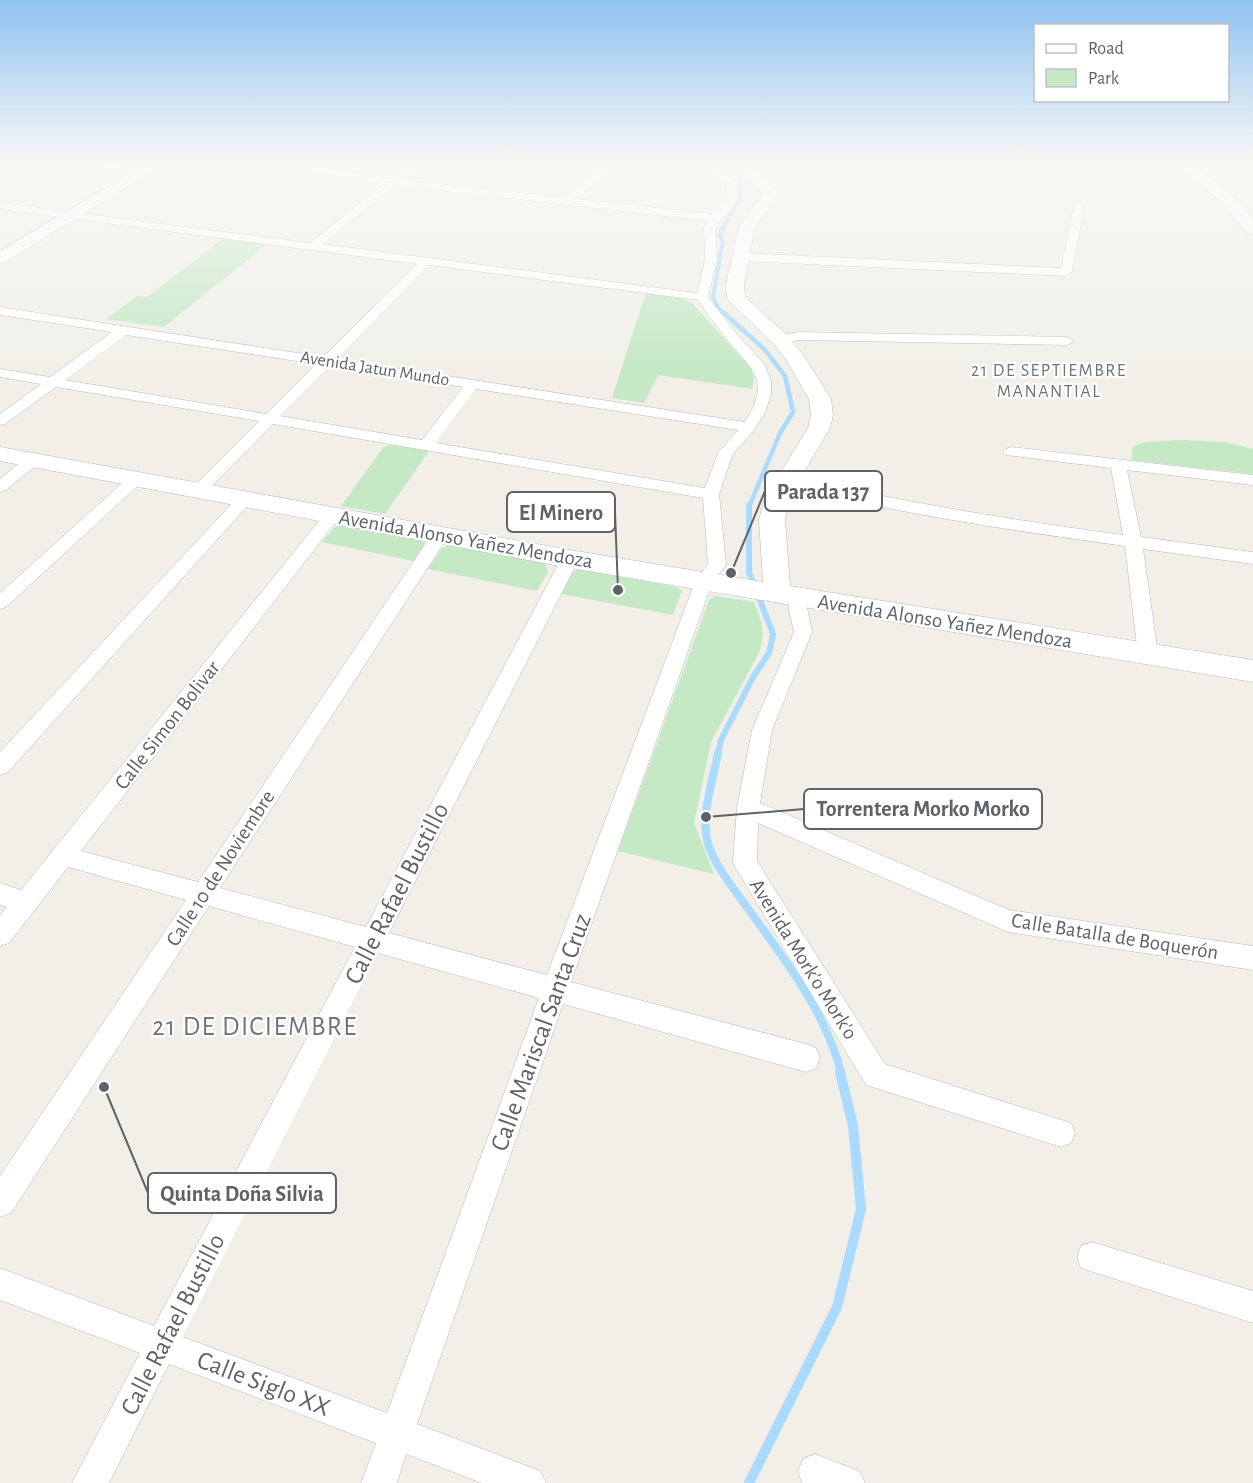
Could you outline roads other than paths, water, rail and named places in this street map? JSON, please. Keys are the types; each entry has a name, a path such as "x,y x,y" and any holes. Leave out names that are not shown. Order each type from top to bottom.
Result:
{"main road":[{"path":"0,258 38,234"},
{"name":"Avenida Mork'o Mork'o","path":"746,234 735,284 736,299 780,339 794,356 820,399 822,415 819,428 777,497 772,520 777,580 770,592"},
{"name":"Avenida Alonso Yañez Mendoza","path":"0,454 570,559 1253,672"}],"street":[{"path":"229,234 702,297 731,336 760,368 764,381 764,395 749,427 726,453 711,494 717,565 704,582"},
{"path":"314,245 327,234"},
{"path":"702,297 711,260 711,234"},
{"path":"742,257 1066,272 1073,234"},
{"path":"199,490 427,260"},
{"name":"Avenida Jatun Mundo","path":"0,310 749,427"},
{"path":"0,421 123,330"},
{"path":"780,339 799,336 1067,341"},
{"path":"0,374 711,494"},
{"path":"426,445 473,384"},
{"path":"1011,452 1253,480"},
{"path":"0,487 33,460"},
{"path":"1118,464 1133,541 1148,654"},
{"path":"0,603 136,479"},
{"path":"786,481 894,505 1017,526 1253,558"},
{"path":"0,766 245,499"},
{"name":"Calle Simon Bolivar","path":"0,935 333,515"},
{"name":"Calle 10 de Noviembre","path":"0,1202 440,535"},
{"name":"Calle Rafael Bustillo","path":"90,1483 570,559"},
{"name":"Calle Mariscal Santa Cruz","path":"379,1483 486,1178 704,582"},
{"name":"Avenida Mork'o Mork'o","path":"770,592 798,610 803,632 762,730 748,808 745,863 876,1075 1061,1133"},
{"name":"Calle Batalla de Boquerón","path":"748,808 939,893 1008,921 1253,958"},
{"path":"63,856 806,1058"},
{"path":"0,894 26,902"},
{"path":"1092,1257 1253,1307"},
{"name":"Calle Siglo XX","path":"0,1284 528,1483"},
{"path":"815,1471 847,1483"}],"waterway":[{"path":"720,234 723,241 713,297 718,308 725,315"},
{"path":"724,313 765,350 785,376 793,412 780,433 749,507"},
{"path":"718,754 721,740 753,677 769,653 773,634 749,572 749,507"},
{"path":"718,753 705,822 711,853 803,987 825,1029 841,1073"},
{"path":"749,1483 837,1307 861,1209 853,1126 840,1072"}],"place":[{"name":"Parada 137","path":"731,573"},
{"name":"El Minero","path":"618,590"},
{"name":"Torrentera Morko Morko","path":"706,817"},
{"name":"Quinta Doña Silvia","path":"104,1087"}],"district":[{"name":"21 DE SEPTIEMBRE MANANTIAL","path":"1049,380"},
{"name":"21 DE DICIEMBRE","path":"255,1026"}]}
